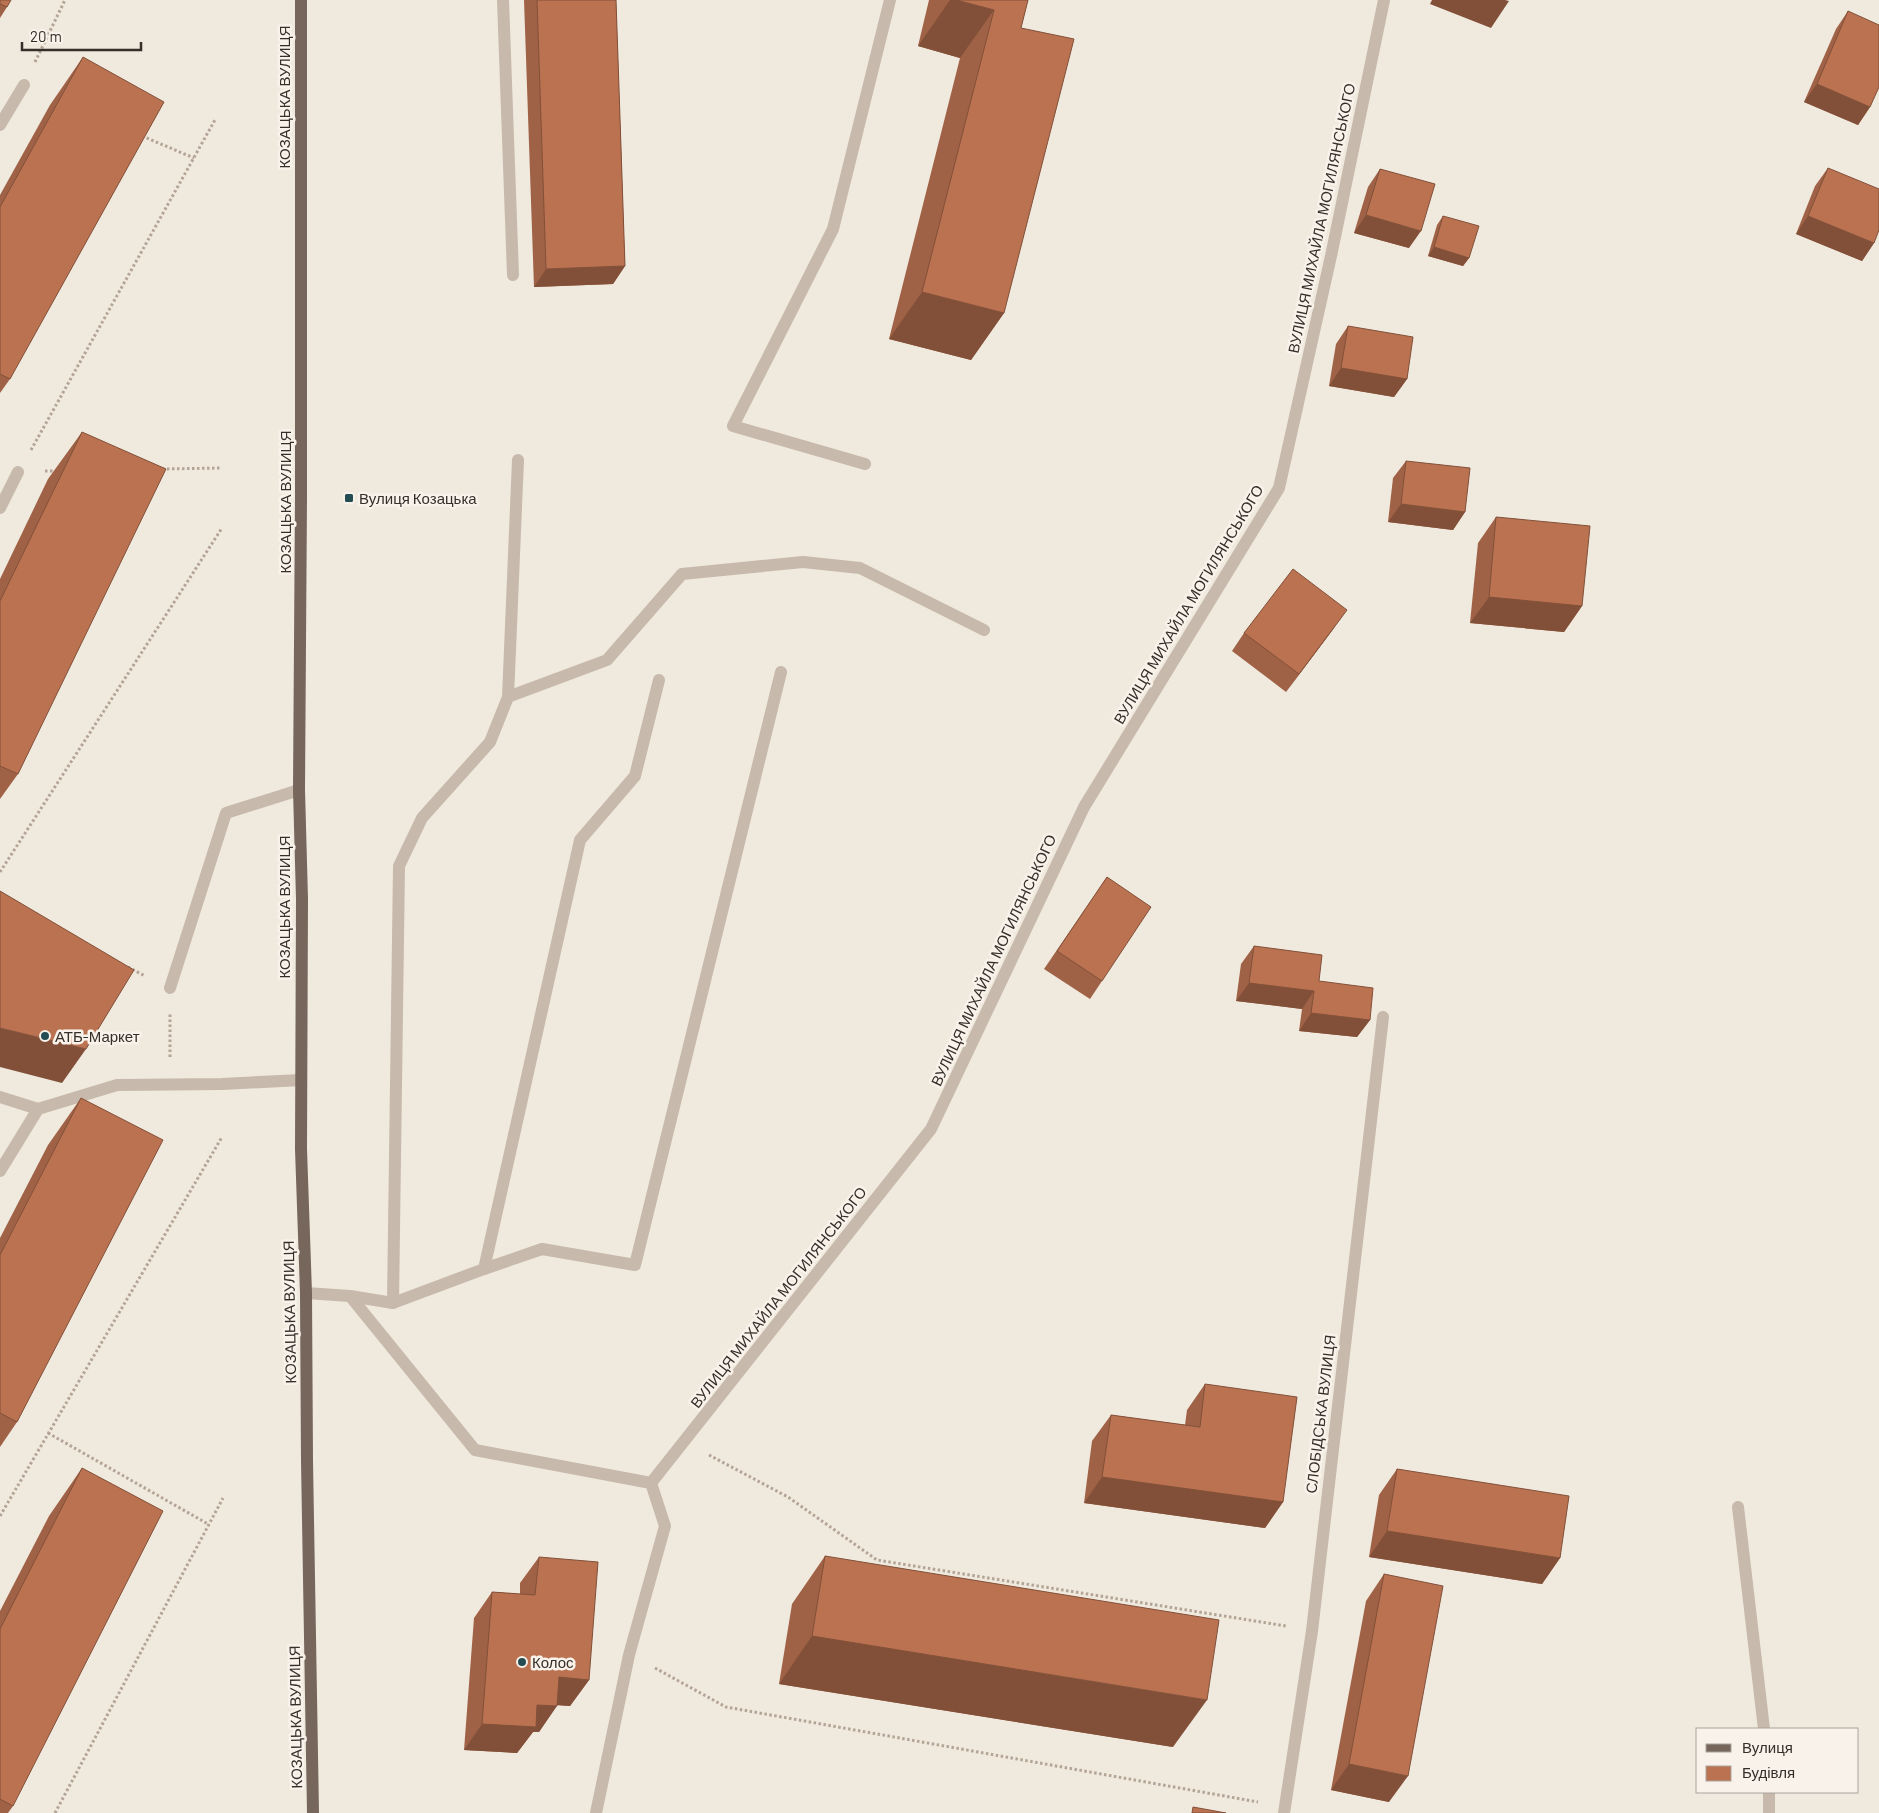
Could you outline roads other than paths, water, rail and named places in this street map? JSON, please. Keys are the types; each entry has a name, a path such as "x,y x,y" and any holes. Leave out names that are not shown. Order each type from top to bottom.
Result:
{"main road":[{"name":"КОЗАЦЬКА ВУЛИЦЯ","path":"301,0 299,790 302,900 300,1080 306,1293 313,1813"}],"street":[{"path":"503,0 513,275"},
{"path":"865,464 733,426 833,228 890,0"},
{"name":"ВУЛИЦЯ МИХАЙЛА МОГИЛЯНСЬКОГО","path":"651,1483 931,1129 1084,806 1279,488 1332,256 1384,0"},
{"path":"0,125 24,85"},
{"path":"393,1303 399,866 422,818 490,742 508,697 518,460"},
{"path":"0,508 18,472"},
{"path":"508,697 608,660 682,574 803,562 860,568 984,630"},
{"path":"306,1293 350,1296 393,1303 542,1249 635,1265 781,672"},
{"path":"484,1269 580,840 635,776 659,680"},
{"path":"170,988 226,813 299,790"},
{"name":"СЛОБІДСЬКА ВУЛИЦЯ","path":"1285,1810 1312,1631 1383,1017"},
{"path":"0,1097 38,1109 117,1085 300,1080"},
{"path":"0,1171 38,1109"},
{"path":"350,1296 475,1450 651,1483 666,1526 629,1655 596,1813"},
{"path":"1738,1507 1764,1728"},
{"path":"1769,1793 1769,1813"}],"place":[{"name":"Вулиця Козацька","path":"349,498"},
{"name":"АТБ-Маркет","path":"45,1036"},
{"name":"Колос","path":"522,1662"}]}
